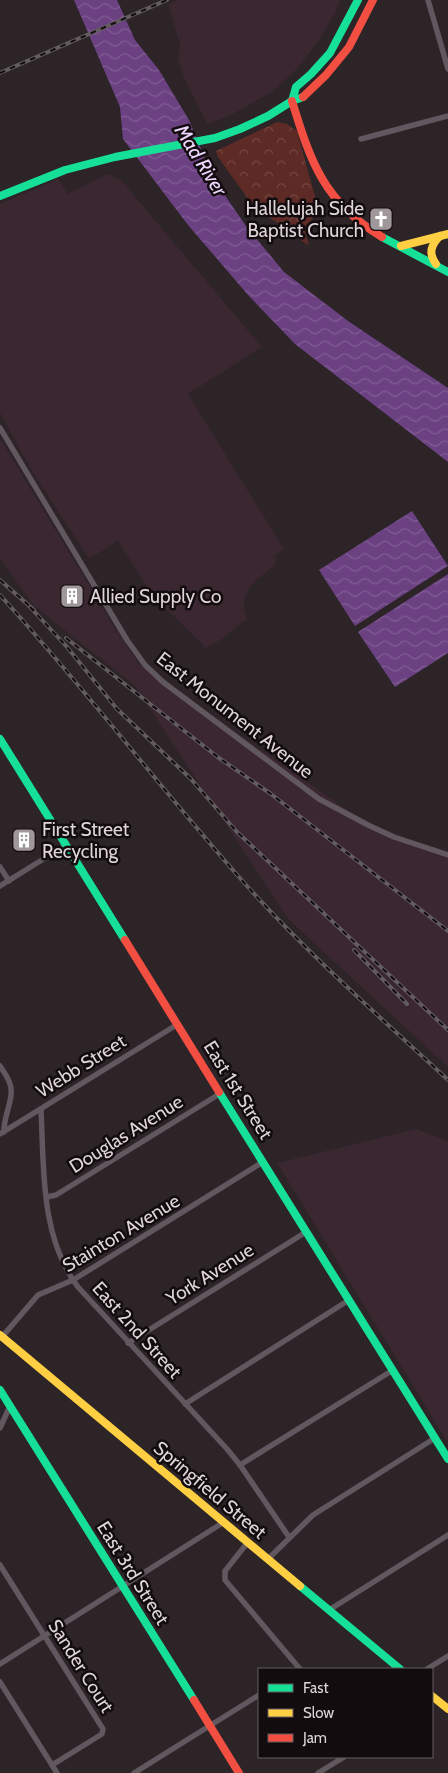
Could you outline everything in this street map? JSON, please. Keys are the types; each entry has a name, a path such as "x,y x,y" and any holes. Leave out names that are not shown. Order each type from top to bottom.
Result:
{"main road":[{"path":"358,0 330,53 296,87 292,101 309,153 340,205 366,227 448,272"},
{"path":"0,196 46,177 115,157 215,138 268,116 292,101 302,98 338,62 357,34 373,0"},
{"path":"401,246 444,235"},
{"path":"437,266 431,257 431,246 444,235"},
{"name":"East 1st Street","path":"0,739 448,1459"},
{"name":"Springfield Street","path":"1,1336 399,1668"},
{"name":"East 3rd Street","path":"0,1390 239,1773"},
{"path":"433,1697 448,1709"}],"street":[{"path":"428,0 448,69"},
{"path":"361,139 448,116"},
{"name":"East Monument Avenue","path":"0,428 126,640 145,665 163,682 319,799 394,837 448,855"},
{"path":"0,886 66,845"},
{"path":"0,867 8,881"},
{"name":"Webb Street","path":"2,1133 178,1024"},
{"path":"0,1066 10,1081 12,1091 4,1118 2,1133"},
{"name":"Douglas Avenue","path":"47,1197 56,1195 221,1093"},
{"name":"East 2nd Street","path":"41,1109 47,1197 52,1233 73,1280 240,1465 290,1537"},
{"name":"Stainton Avenue","path":"1,1336 38,1295 73,1280 263,1162"},
{"name":"York Avenue","path":"128,1342 306,1232"},
{"path":"185,1404 349,1300"},
{"path":"240,1465 393,1370"},
{"path":"0,1428 10,1406"},
{"path":"268,1559 309,1518 321,1509 435,1438"},
{"path":"0,1664 224,1522"},
{"path":"330,1610 448,1535"},
{"path":"248,1542 224,1571 225,1580 299,1668"},
{"name":"Sander Court","path":"0,1565 104,1731 52,1765"},
{"path":"429,1668 448,1656"},
{"path":"0,1682 57,1773"},
{"path":"134,1773 258,1696"},
{"path":"318,1773 342,1758"}],"shaded area":[{"path":"178,0 340,0 335,13 319,40 296,70 272,92 231,115 207,124 184,78 178,59 180,45 168,4"},
{"path":"107,174 122,181 262,347 188,394 284,549 275,555 276,561 274,566 254,582 248,590 244,602 247,619 220,640 206,648 152,595 118,541 89,559 29,466 0,413 0,204 58,179 68,194"},
{"path":"0,438 113,625 139,664 370,826 448,856 448,1067 288,919 135,686 34,606 0,559"},
{"path":"416,1129 448,1141 448,1443 277,1163"}],"green space":[{"path":"277,122 287,124 297,131 319,211 304,228 309,246 261,211 246,196 218,157 216,151"}],"water":[{"name":"Mad River","path":"74,0 117,0 135,40 159,70 189,120 213,178 246,226 284,272 348,321 448,388 448,462 295,344 248,295 188,225 123,139 120,107"},
{"path":"412,511 448,566 355,626 319,570"},
{"path":"448,574 448,653 395,687 358,632"}],"railway":[{"path":"0,73 167,0"},
{"path":"0,580 34,610"},
{"path":"0,595 63,667 185,814 271,912 320,961 448,1080"},
{"path":"30,607 67,647 117,709 191,779 237,832 448,1030"},
{"path":"66,638 219,758 271,794 448,931"},
{"path":"354,950 407,1004"}],"traffic: fast":[{"path":"292,101 296,87 330,53 358,0"},
{"path":"0,196 65,170 115,157 215,138 268,116 292,101 303,97"},
{"path":"382,237 448,272"},
{"path":"0,739 125,940"},
{"path":"219,1092 448,1459"},
{"path":"0,1390 194,1700"},
{"path":"300,1586 399,1668"}],"traffic: slow":[{"path":"401,246 448,234"},
{"path":"436,264 431,253 434,243 440,236"},
{"path":"0,1335 300,1586"},
{"path":"433,1697 448,1709"}],"traffic: jam":[{"path":"303,97 326,75 349,47 373,0"},
{"path":"292,101 306,143 322,179 346,210 362,224 382,237"},
{"path":"125,940 219,1092"},
{"path":"194,1700 239,1773"}],"place":[{"name":"Hallelujah Side Baptist Church","path":"381,219"},
{"name":"Allied Supply Co","path":"72,596"},
{"name":"First Street Recycling","path":"24,840"}]}
